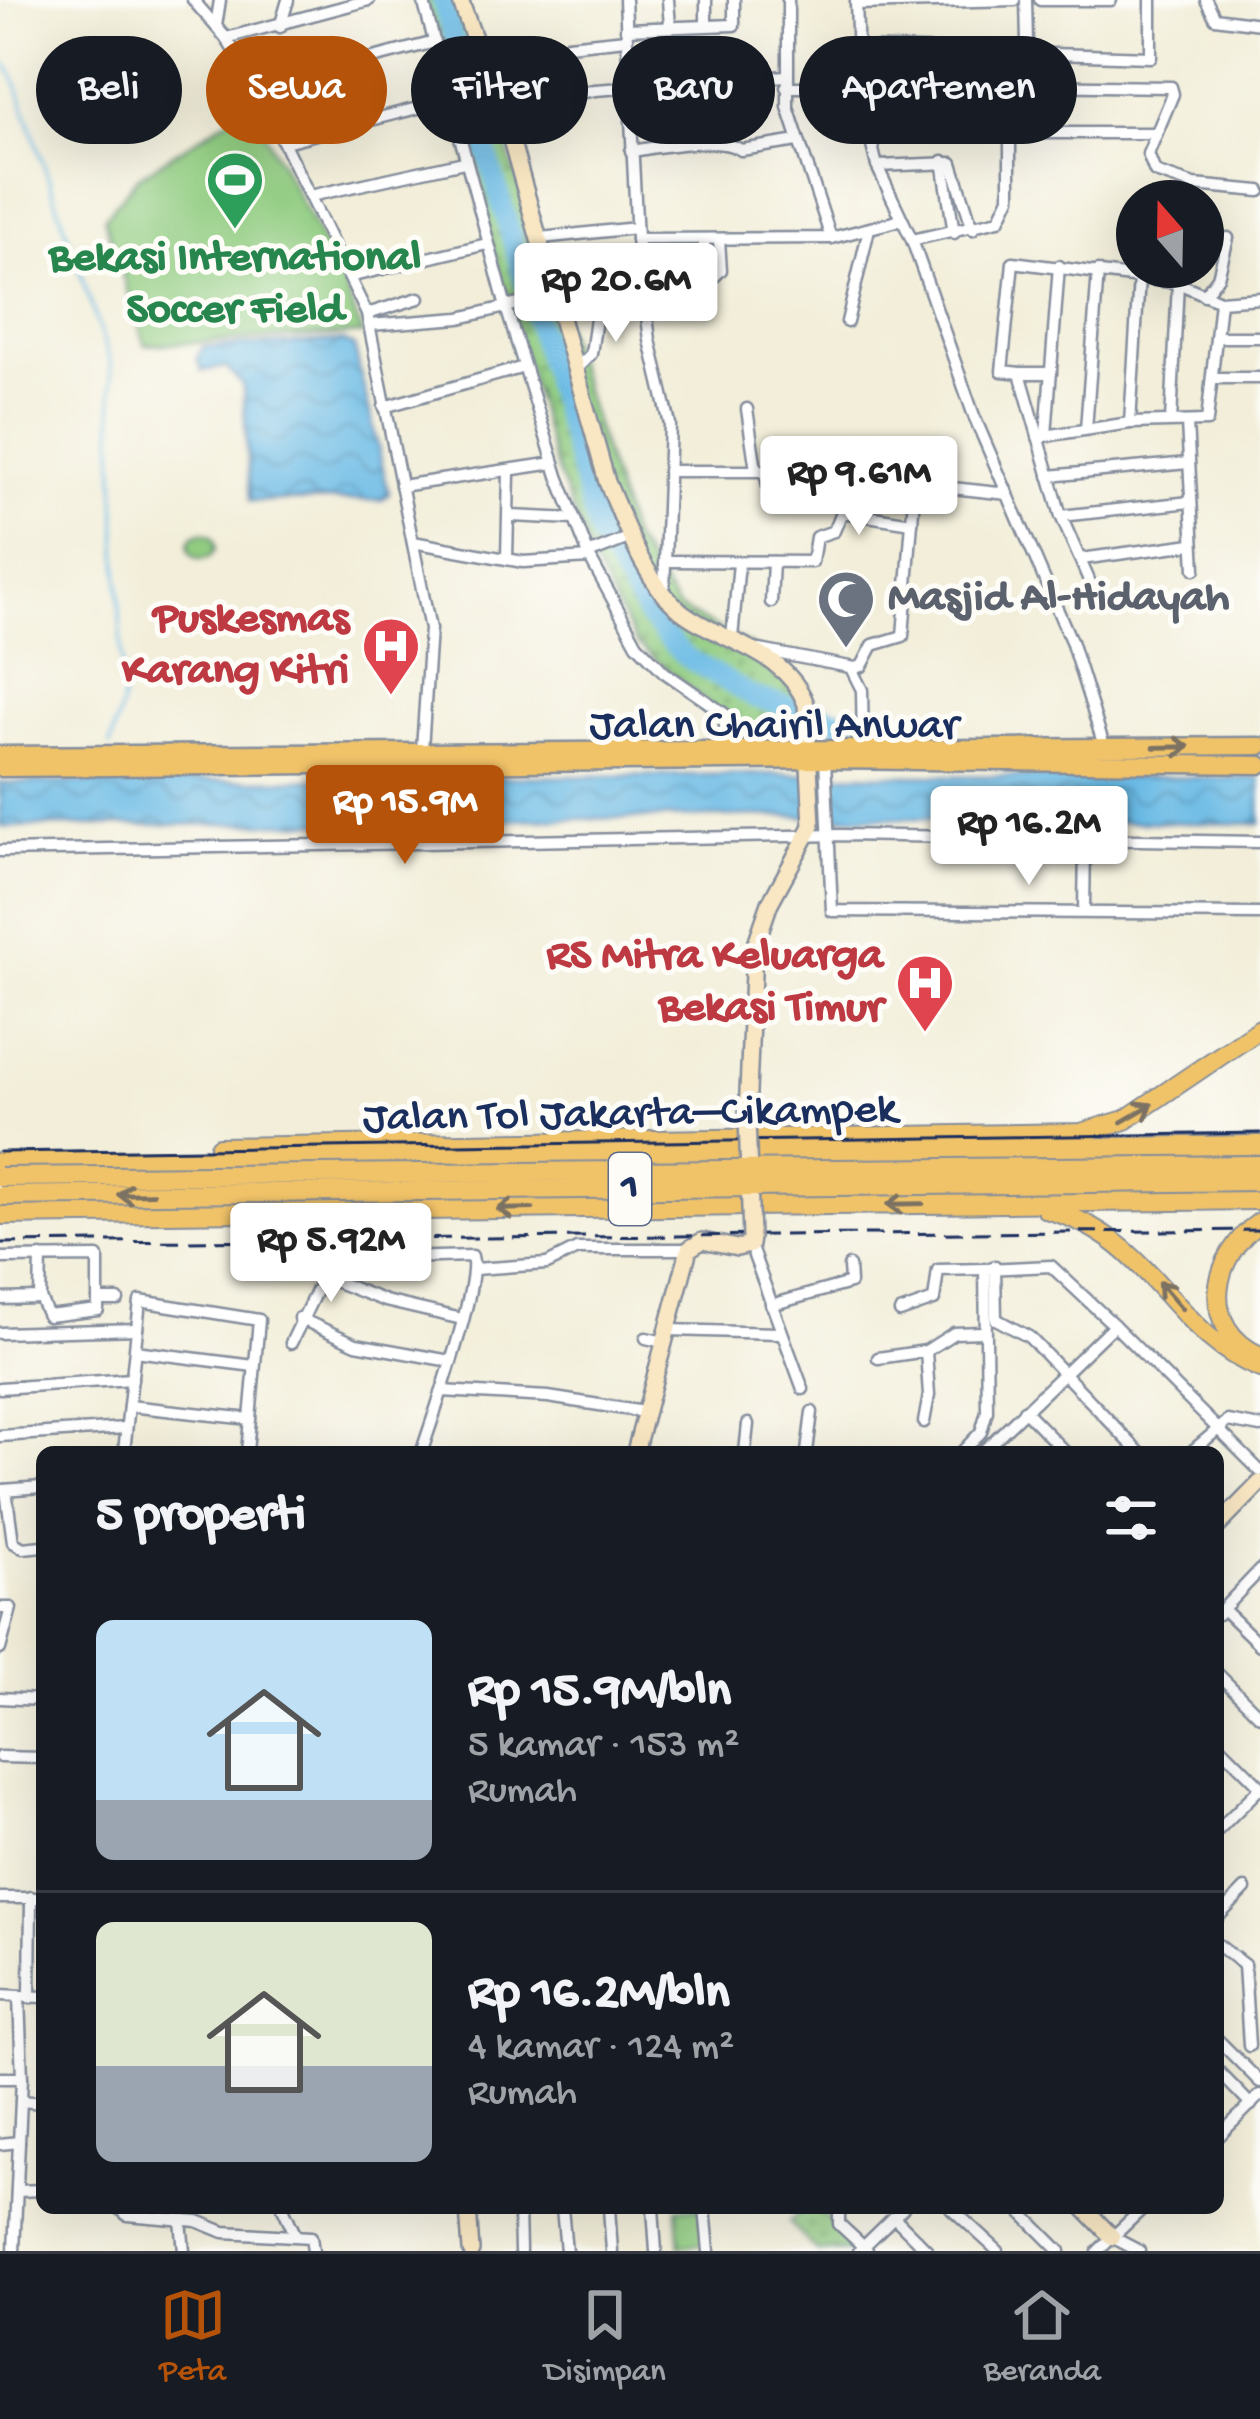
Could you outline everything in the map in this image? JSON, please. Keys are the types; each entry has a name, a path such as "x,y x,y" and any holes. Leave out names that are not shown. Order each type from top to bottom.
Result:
{"highway":[{"path":"102,1161 161,1150 411,1141 1081,1133 1125,1120 1260,1030"},
{"name":"Jalan Tol Jakarta–Cikampek","path":"0,1162 1260,1145"},
{"name":"1","path":"0,1177 1260,1165"},
{"name":"1","path":"0,1196 1260,1181"},
{"name":"Jalan Tol Jakarta–Cikampek","path":"0,1215 1260,1200"},
{"path":"1022,1203 1100,1228 1223,1348 1260,1368"},
{"path":"1260,1222 1230,1250 1216,1286 1226,1325 1260,1356"}],"main road":[{"name":"Jalan Chairil Anwar","path":"0,768 235,758 1106,756 1260,746"},
{"name":"Jalan Chairil Anwar","path":"622,755 725,748 817,756 863,748 1260,765"},
{"name":"Jalan Chairil Anwar","path":"0,755 90,761"}],"street":[{"path":"194,0 224,36"},
{"path":"216,26 220,0"},
{"path":"280,27 288,0"},
{"path":"236,36 369,0"},
{"path":"423,0 433,36"},
{"path":"460,0 472,36"},
{"path":"625,0 626,34"},
{"path":"668,0 670,26"},
{"path":"706,0 706,24"},
{"path":"588,41 670,26 736,23 734,0"},
{"path":"631,152 694,142 730,143 741,150 799,141 786,81 788,0"},
{"path":"857,36 856,2 1015,0"},
{"path":"1025,36 1026,0"},
{"path":"1040,0 1112,0"},
{"path":"1077,55 1151,57 1151,0"},
{"path":"1205,0 1215,18 1260,24"},
{"path":"775,81 799,82"},
{"path":"1077,88 1172,88 1149,159 1161,176 1194,185 1260,191"},
{"path":"912,240 999,220 1005,211 1010,140 1016,133 1154,133"},
{"path":"286,144 353,276 369,320 430,629 422,756"},
{"path":"461,144 488,244 512,306 524,367 574,519 637,644 664,672 725,714 725,748"},
{"path":"512,144 607,482 627,538 677,608 756,649 861,667 874,645 903,636 916,484"},
{"path":"631,144 650,340 670,424 664,591"},
{"path":"800,144 831,238"},
{"path":"871,144 912,240 974,416 1072,641 1106,756"},
{"path":"877,166 943,161 954,165 974,229"},
{"path":"943,161 954,233"},
{"path":"310,196 464,162"},
{"path":"541,238 637,234 719,241 831,238 901,220"},
{"path":"847,322 868,232"},
{"path":"1204,295 1218,277 1228,238"},
{"path":"704,240 704,271 712,278 721,270 719,241"},
{"path":"353,276 488,244"},
{"path":"1051,373 1002,371 1013,262 1116,275"},
{"path":"1042,436 1059,266"},
{"path":"1086,430 1098,272"},
{"path":"1130,423 1138,288"},
{"path":"1171,422 1178,288"},
{"path":"1187,288 1220,301 1260,298"},
{"path":"369,320 460,318 557,295"},
{"path":"369,320 419,298"},
{"path":"1042,436 1211,416 1220,301"},
{"path":"575,370 591,355 598,304"},
{"path":"1216,337 1260,337"},
{"path":"385,407 524,367"},
{"path":"1019,373 1042,436 1061,515 1095,594"},
{"path":"1213,378 1260,378"},
{"path":"747,409 772,507"},
{"path":"1187,422 1195,569"},
{"path":"1049,476 1188,463"},
{"path":"401,486 554,464"},
{"path":"668,471 760,471 1008,494"},
{"path":"507,558 509,473"},
{"path":"1061,515 1190,502"},
{"path":"668,561 814,562 816,537 834,531 844,512 912,523"},
{"path":"511,516 574,519"},
{"path":"413,542 542,563 592,554 627,538"},
{"path":"1081,559 1192,544"},
{"path":"732,638 739,562"},
{"path":"771,602 773,562"},
{"path":"756,649 806,704 817,756 819,829 832,911 1260,914"},
{"path":"785,676 789,657"},
{"path":"850,668 862,690 863,748"},
{"path":"803,1389 779,1334 751,1241 748,1116 754,949 770,903 819,829"},
{"path":"0,851 819,829 1085,842 1260,842"},
{"path":"1084,911 1085,842"},
{"path":"474,1269 547,1264 577,1249 689,1249 702,1240 737,1248 751,1241"},
{"path":"636,1446 689,1249"},
{"path":"291,1343 331,1259 472,1256 474,1269 462,1319 424,1446"},
{"path":"0,1258 41,1257 98,1258 98,1310 48,1316 40,1298 41,1257"},
{"path":"771,1305 850,1283 849,1266"},
{"path":"900,1312 934,1300 938,1270 1051,1266 1260,1471"},
{"path":"966,1446 986,1418 982,1332 990,1268"},
{"path":"990,1268 996,1319 1029,1337 1133,1446"},
{"path":"332,1280 386,1301 462,1319"},
{"path":"0,1298 40,1298"},
{"path":"98,1300 118,1300"},
{"path":"124,1446 140,1301 259,1320 248,1446"},
{"path":"299,1318 356,1344 450,1361"},
{"path":"992,1446 1114,1325"},
{"path":"0,1333 137,1329"},
{"path":"878,1358 926,1351 954,1333 982,1332"},
{"path":"646,1338 779,1334"},
{"path":"135,1351 254,1366"},
{"path":"924,1422 929,1395 926,1351"},
{"path":"0,1388 132,1378"},
{"path":"442,1391 548,1397 644,1412"},
{"path":"129,1406 250,1419"},
{"path":"1024,1409 1058,1446"},
{"path":"808,1446 812,1412"},
{"path":"1197,1446 1217,1425 1237,1420 1260,1427"},
{"path":"746,1446 748,1424"},
{"path":"0,1436 126,1428"},
{"path":"1224,1520 1260,1483"},
{"path":"36,1487 3,1490 13,1542 23,1548 36,1547"},
{"path":"1224,1608 1260,1570"},
{"path":"0,1608 10,1608 12,1614 0,1649"},
{"path":"1224,1615 1260,1645"},
{"path":"1224,1680 1260,1716"},
{"path":"0,1698 36,1700"},
{"path":"1224,1750 1260,1787 1224,1819"},
{"path":"0,1757 36,1758"},
{"path":"1224,1911 1245,1889"},
{"path":"0,1898 36,1898"},
{"path":"14,2251 36,1912"},
{"path":"1224,1950 1244,1965 1260,1962"},
{"path":"1244,1965 1249,2046"},
{"path":"0,1995 30,1997"},
{"path":"1224,2046 1260,2083"},
{"path":"1224,2076 1256,2100 1224,2131"},
{"path":"0,2078 22,2078"},
{"path":"21,2101 36,2102"},
{"path":"0,2144 19,2142"},
{"path":"17,2191 36,2190"},
{"path":"0,2214 17,2213"},
{"path":"126,2214 181,2221 198,2214 224,2232 311,2237 314,2251"},
{"path":"286,2214 295,2234"},
{"path":"468,2214 471,2251"},
{"path":"518,2214 520,2251"},
{"path":"563,2214 566,2251"},
{"path":"609,2214 612,2251"},
{"path":"653,2214 656,2251"},
{"path":"706,2214 709,2251"},
{"path":"839,2214 839,2224 863,2249 897,2214"},
{"path":"899,2214 928,2251"},
{"path":"958,2214 998,2251"},
{"path":"1023,2214 1060,2251"},
{"path":"1090,2214 1112,2237 1139,2251"},
{"path":"1098,2251 1137,2214"},
{"path":"181,2221 184,2251"}],"green space":[{"path":"423,0 460,0 471,36 433,36"},
{"path":"206,133 206,144 271,144 339,274 363,334 145,345 104,218 138,177"},
{"path":"464,144 506,144 631,537 678,608 756,649 801,693 810,749 725,748 727,720 637,644 596,569 554,463"},
{"path":"202,533 215,546 202,559 189,546"},
{"path":"677,2214 702,2214 704,2244 680,2246"},
{"path":"798,2214 823,2214 854,2245 848,2251 817,2251 789,2222"}],"water":[{"path":"342,341 354,346 389,494 382,500 250,501 243,386 226,367 202,371 197,358 203,347"},
{"path":"775,774 1260,778 1260,824 783,816 0,827 0,783"}],"waterway":[{"path":"442,0 599,535 649,618 683,655 753,697 838,719 846,730"},
{"path":"0,57 14,76 111,364 123,700 110,746"}],"tram line":[{"path":"0,1152 1260,1133"}],"railway":[{"path":"0,1243 1260,1230"}],"place":[{"name":"Bekasi International Soccer Field","path":"235,231"},
{"name":"Masjid Al-Hidayah","path":"846,650"},
{"name":"Puskesmas Karang Kitri","path":"391,697"},
{"name":"RS Mitra Keluarga Bekasi Timur","path":"925,1034"}]}
